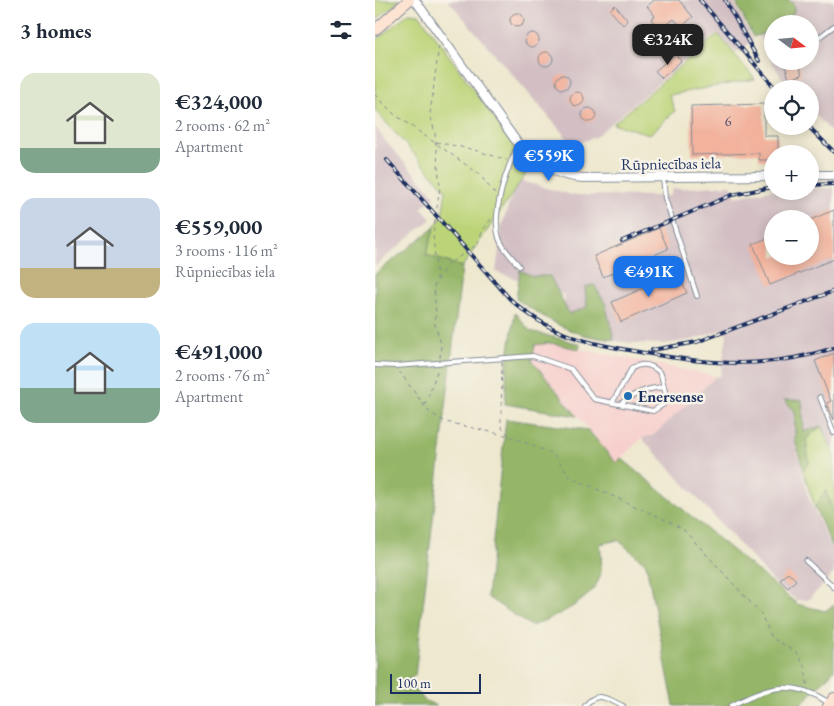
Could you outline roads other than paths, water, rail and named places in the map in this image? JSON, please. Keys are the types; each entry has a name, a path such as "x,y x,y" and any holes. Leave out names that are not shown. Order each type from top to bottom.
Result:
{"street":[{"path":"375,30 409,0"},
{"name":"Rūpniecības iela","path":"415,0 519,145 535,161 554,172 575,177 764,176"},
{"path":"819,175 834,175"}],"lane":[{"path":"819,37 834,26"},
{"path":"519,145 510,161 497,216 499,239 519,266"},
{"path":"663,177 665,198 697,296"},
{"path":"375,365 395,366 533,356 571,369 594,399 612,403 653,411 664,404 666,396 661,374 655,368 636,366 632,368 612,403"},
{"path":"620,404 632,394 652,387 664,387"},
{"path":"820,397 834,433"},
{"path":"806,561 834,587"},
{"path":"731,706 782,687 809,690 830,702"},
{"path":"585,706 591,698 596,696 623,706"}],"railway":[{"path":"700,0 768,80"},
{"path":"725,0 759,61"},
{"path":"817,135 834,152"},
{"path":"387,160 510,299 541,322 573,337 607,346 670,357 740,363 786,359 834,348"},
{"path":"819,185 834,184"},
{"path":"622,241 732,195 764,189"},
{"path":"652,350 697,342 834,291"}],"place":[{"name":"Enersense","path":"628,396"}]}
